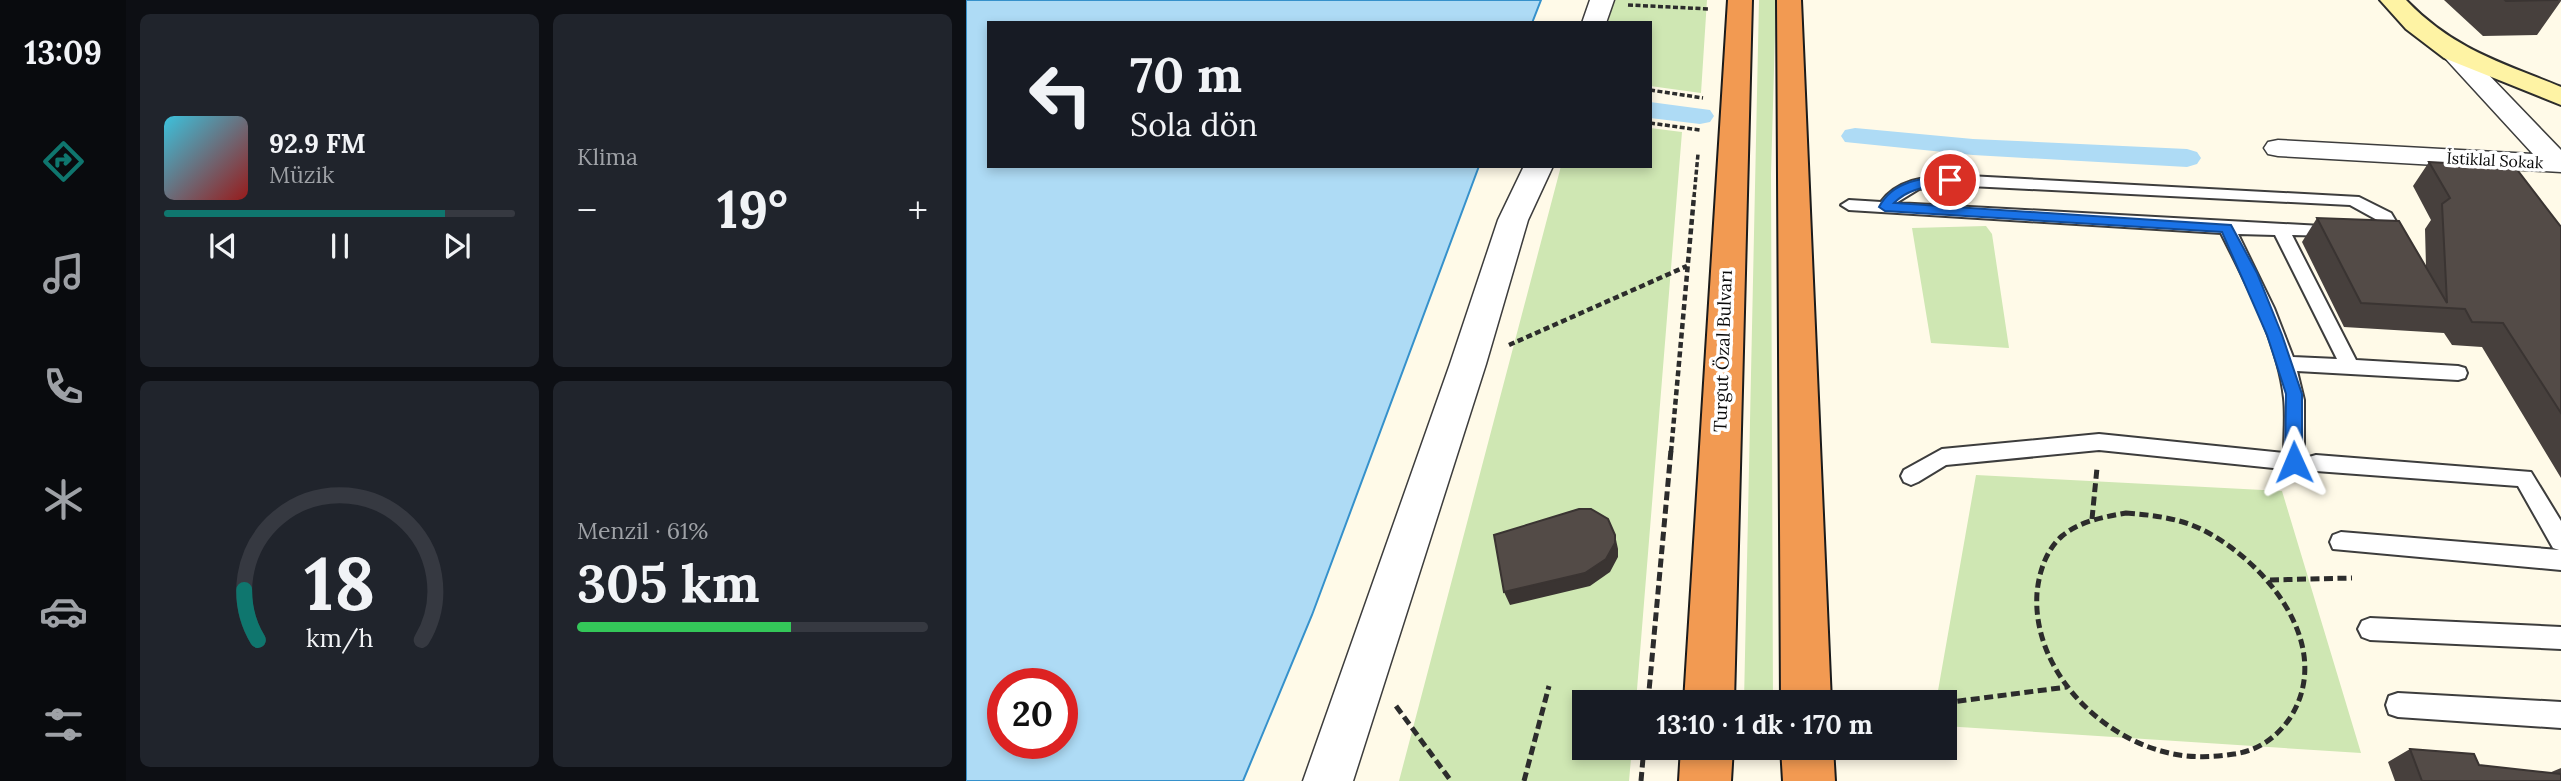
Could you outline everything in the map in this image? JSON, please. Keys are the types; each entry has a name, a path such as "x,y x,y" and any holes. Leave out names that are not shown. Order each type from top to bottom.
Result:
{"highway":[{"path":"1789,0 1806,690"},
{"name":"Turgut Özal Bulvarı","path":"1709,690 1720,9"},
{"path":"1705,781 1706,760"},
{"path":"1808,760 1809,781"}],"street":[{"path":"2392,0 2415,24 2453,52 2561,97"},
{"name":"İstiklal Sokak","path":"2278,148 2558,164 2453,52"},
{"path":"2498,70 2561,91"},
{"path":"1328,781 1468,364 1513,220 1538,168"}],"lane":[{"path":"1885,207 1889,200 1903,189 1926,181 1950,180 2353,200 2385,217 2402,243"},
{"path":"1849,205 2227,228 2346,232"},
{"path":"1911,476 1942,457 2099,442 2294,462 2294,394 2249,273 2227,228"},
{"path":"2281,230 2350,366"},
{"path":"2284,363 2458,373"},
{"path":"2316,463 2524,478 2561,541"},
{"path":"2340,542 2561,560"},
{"path":"2370,629 2561,638"},
{"path":"2398,705 2561,715"}],"path":[{"path":"1712,0 1720,9"},
{"path":"1599,9 1720,9"},
{"path":"1652,90 1703,96 1702,109"},
{"path":"1649,690 1701,119"},
{"path":"1652,123 1700,130"},
{"path":"1468,364 1688,266"},
{"path":"2092,519 2099,442"},
{"path":"2126,513 2164,516 2202,530 2238,551 2269,580 2294,619 2306,660 2301,700 2281,732 2246,753 2201,758 2151,748 2105,722 2067,687 2042,645 2034,603 2041,566 2061,537 2092,519 2126,513"},
{"path":"2269,580 2352,578"},
{"path":"1368,667 1451,781"},
{"path":"1524,781 1549,686"},
{"path":"1957,701 2067,687"},
{"path":"1641,781 1643,760"}],"green space":[{"path":"1614,0 1707,0 1701,93 1652,86 1652,21 1609,21"},
{"path":"1759,0 1776,0 1771,174 1773,690 1744,690"},
{"path":"1652,128 1682,132 1637,690 1572,690 1572,760 1631,760 1629,781 1399,781 1560,168 1652,168"},
{"path":"1986,226 1992,234 2009,348 1931,343 1912,228"},
{"path":"1976,475 2282,491 2361,753 1957,727 1957,690 1938,690"}],"water":[{"path":"966,0 1541,0 1533,21 987,21 987,168 1478,168 1312,615 1243,781 966,781"}],"building":[{"path":"2429,162 2515,167 2561,227 2561,413 2503,323 2472,322 2465,309 2361,303 2317,218 2399,221 2447,303 2442,204 2450,198"},
{"path":"1579,509 1591,509 1608,519 1615,535 1615,543 1606,559 1585,573 1504,592 1494,535"},
{"path":"2410,749 2474,754 2479,765 2561,774 2561,781 2422,781"}],"waterway":[{"path":"1652,110 1700,116"},
{"path":"1855,136 1973,147 2187,158"}],"route":[{"path":"1950,180 1914,184 1895,194 1885,207 2227,228 2275,335 2294,394 2294,462"}]}
